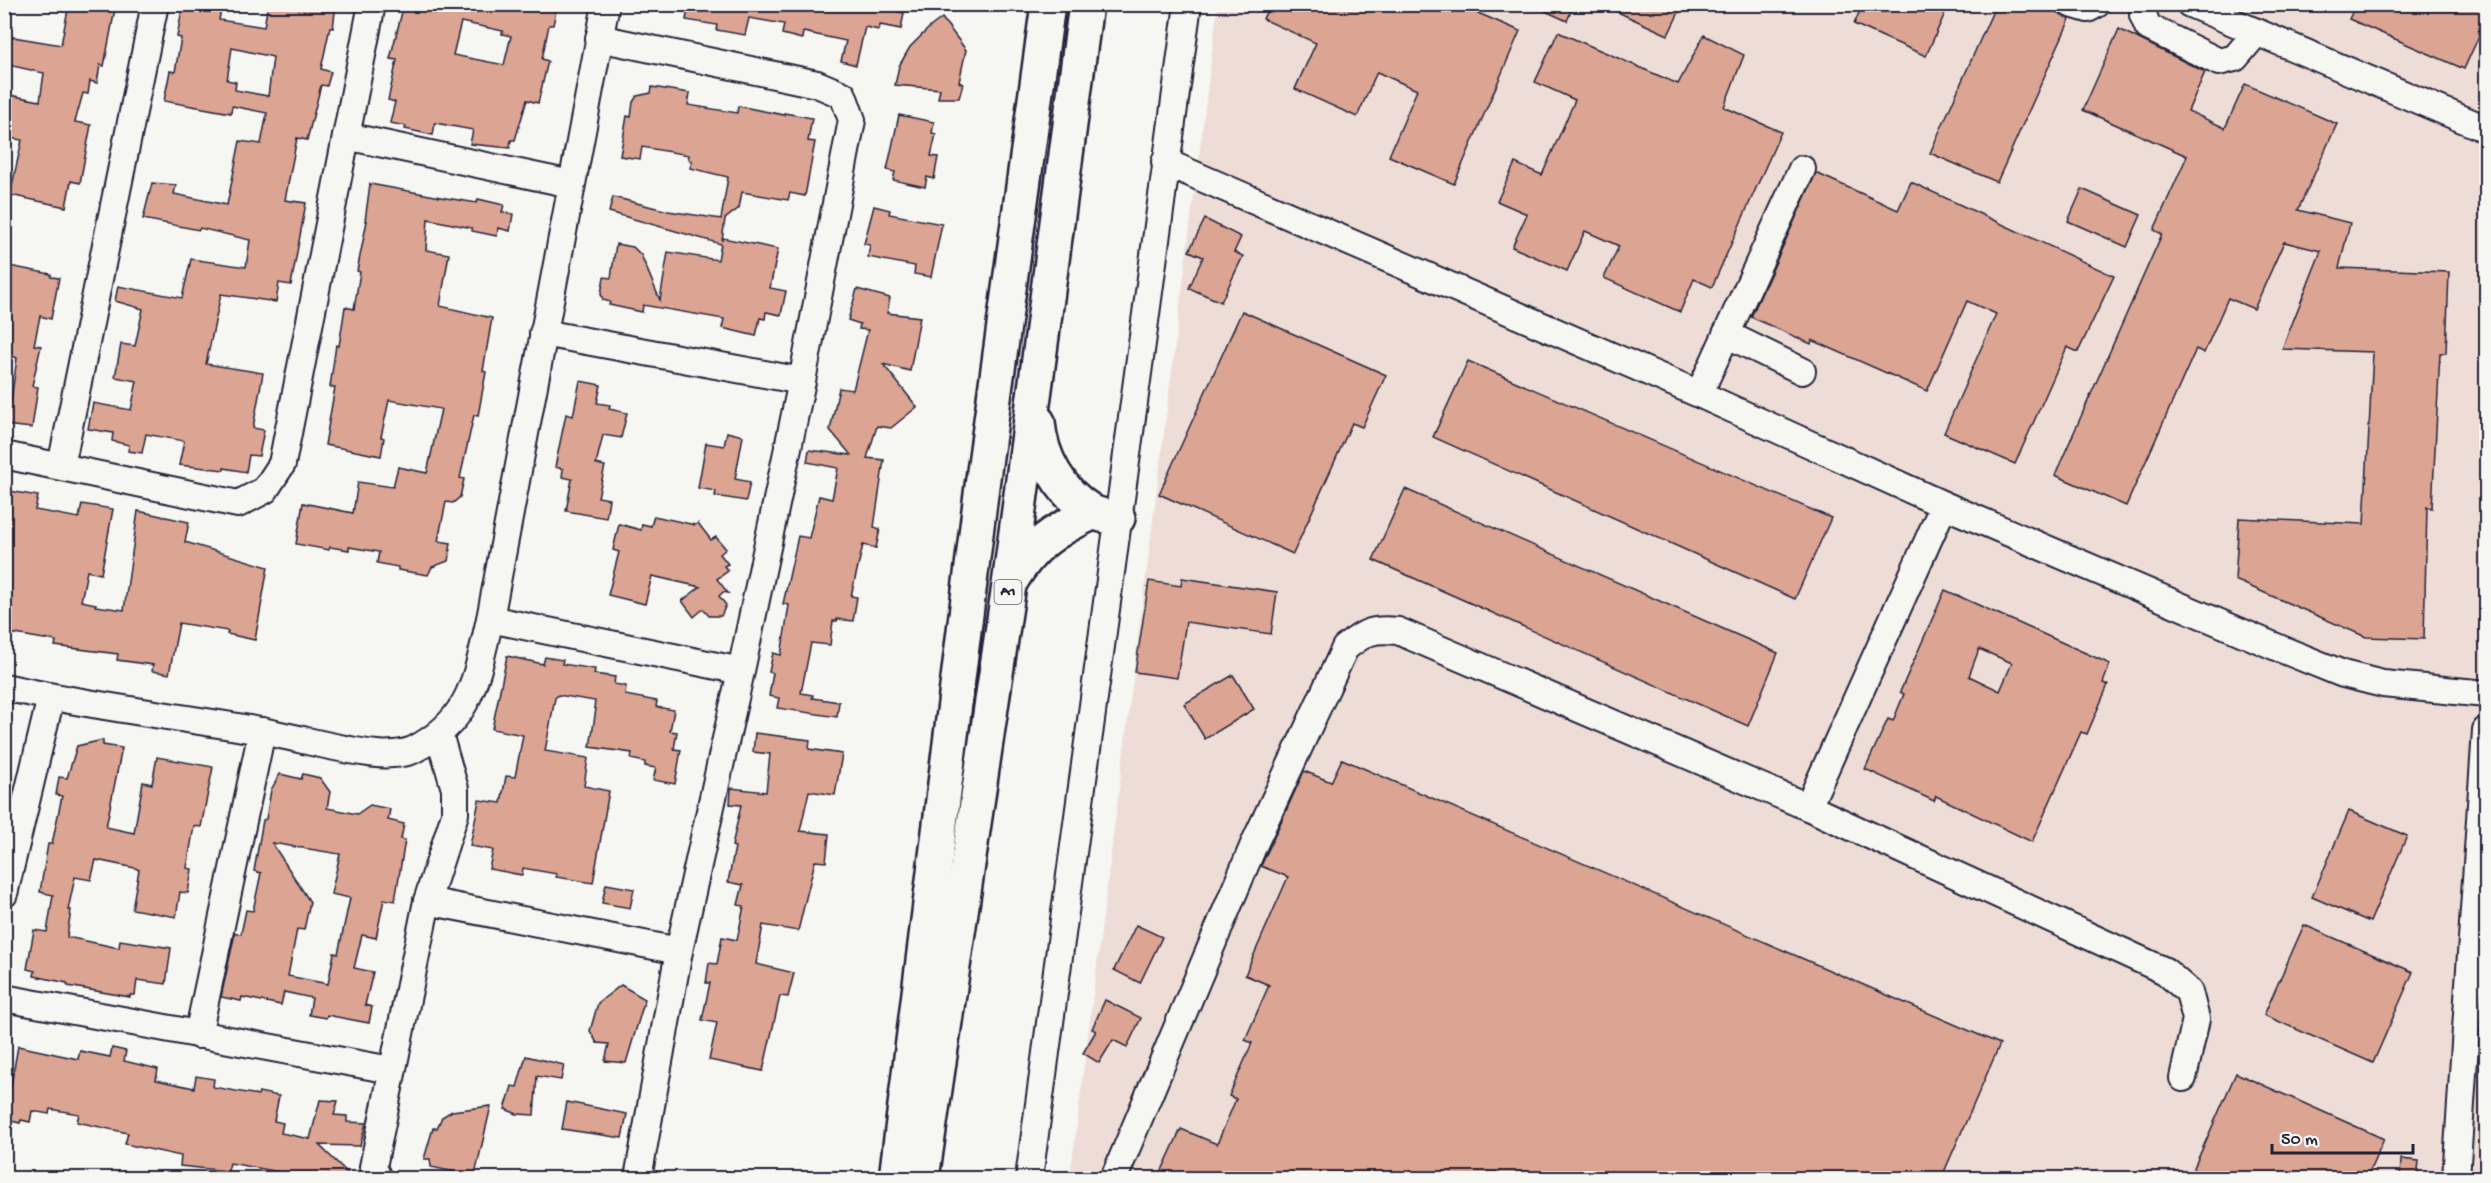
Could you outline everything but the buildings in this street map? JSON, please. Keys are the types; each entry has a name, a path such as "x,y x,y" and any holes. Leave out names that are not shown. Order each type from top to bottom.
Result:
{"highway":[{"name":"A1","path":"896,1179 982,486 1048,4"},
{"name":"A1","path":"921,1179 1009,585 1086,4"},
{"path":"1038,373 1038,424 1042,450 1049,466 1062,484 1105,515"},
{"path":"1009,585 1033,549 1066,525 1105,515"}],"street":[{"path":"61,466 155,4"},
{"path":"4,455 238,504 265,490 282,464 372,4"},
{"path":"4,687 51,697 262,731 379,755 410,751 440,734 461,711 476,677 490,619 606,4"},
{"path":"1029,1179 1105,515 1166,162 1188,4"},
{"path":"2071,4 2088,9 2097,4"},
{"path":"2145,4 2143,15 2148,27 2219,62 2235,58 2257,32"},
{"path":"2191,5 2487,129"},
{"path":"599,38 817,84 843,95 852,120 802,381 741,671 678,951 638,1179"},
{"path":"346,136 571,184"},
{"path":"1166,162 1699,394 1944,505 2343,674 2383,684 2487,694"},
{"path":"1699,394 1802,169"},
{"path":"543,333 802,381"},
{"path":"1726,334 1802,371"},
{"path":"1808,807 1944,505"},
{"path":"490,619 741,671"},
{"path":"1114,1179 1255,842 1345,648 1360,636 1376,628 1398,631 1808,807 2165,971 2189,992 2196,1019 2183,1078"},
{"path":"4,894 51,697"},
{"path":"2456,1179 2476,1046 2487,730"},
{"path":"198,1035 262,731"},
{"path":"378,1179 373,1167 391,1070 427,901 455,814 455,789 440,734"},
{"path":"427,901 678,951"},
{"path":"4,998 391,1070"}],"shaded area":[{"path":"1218,5 2486,5 2486,1178 1070,1178"}]}
